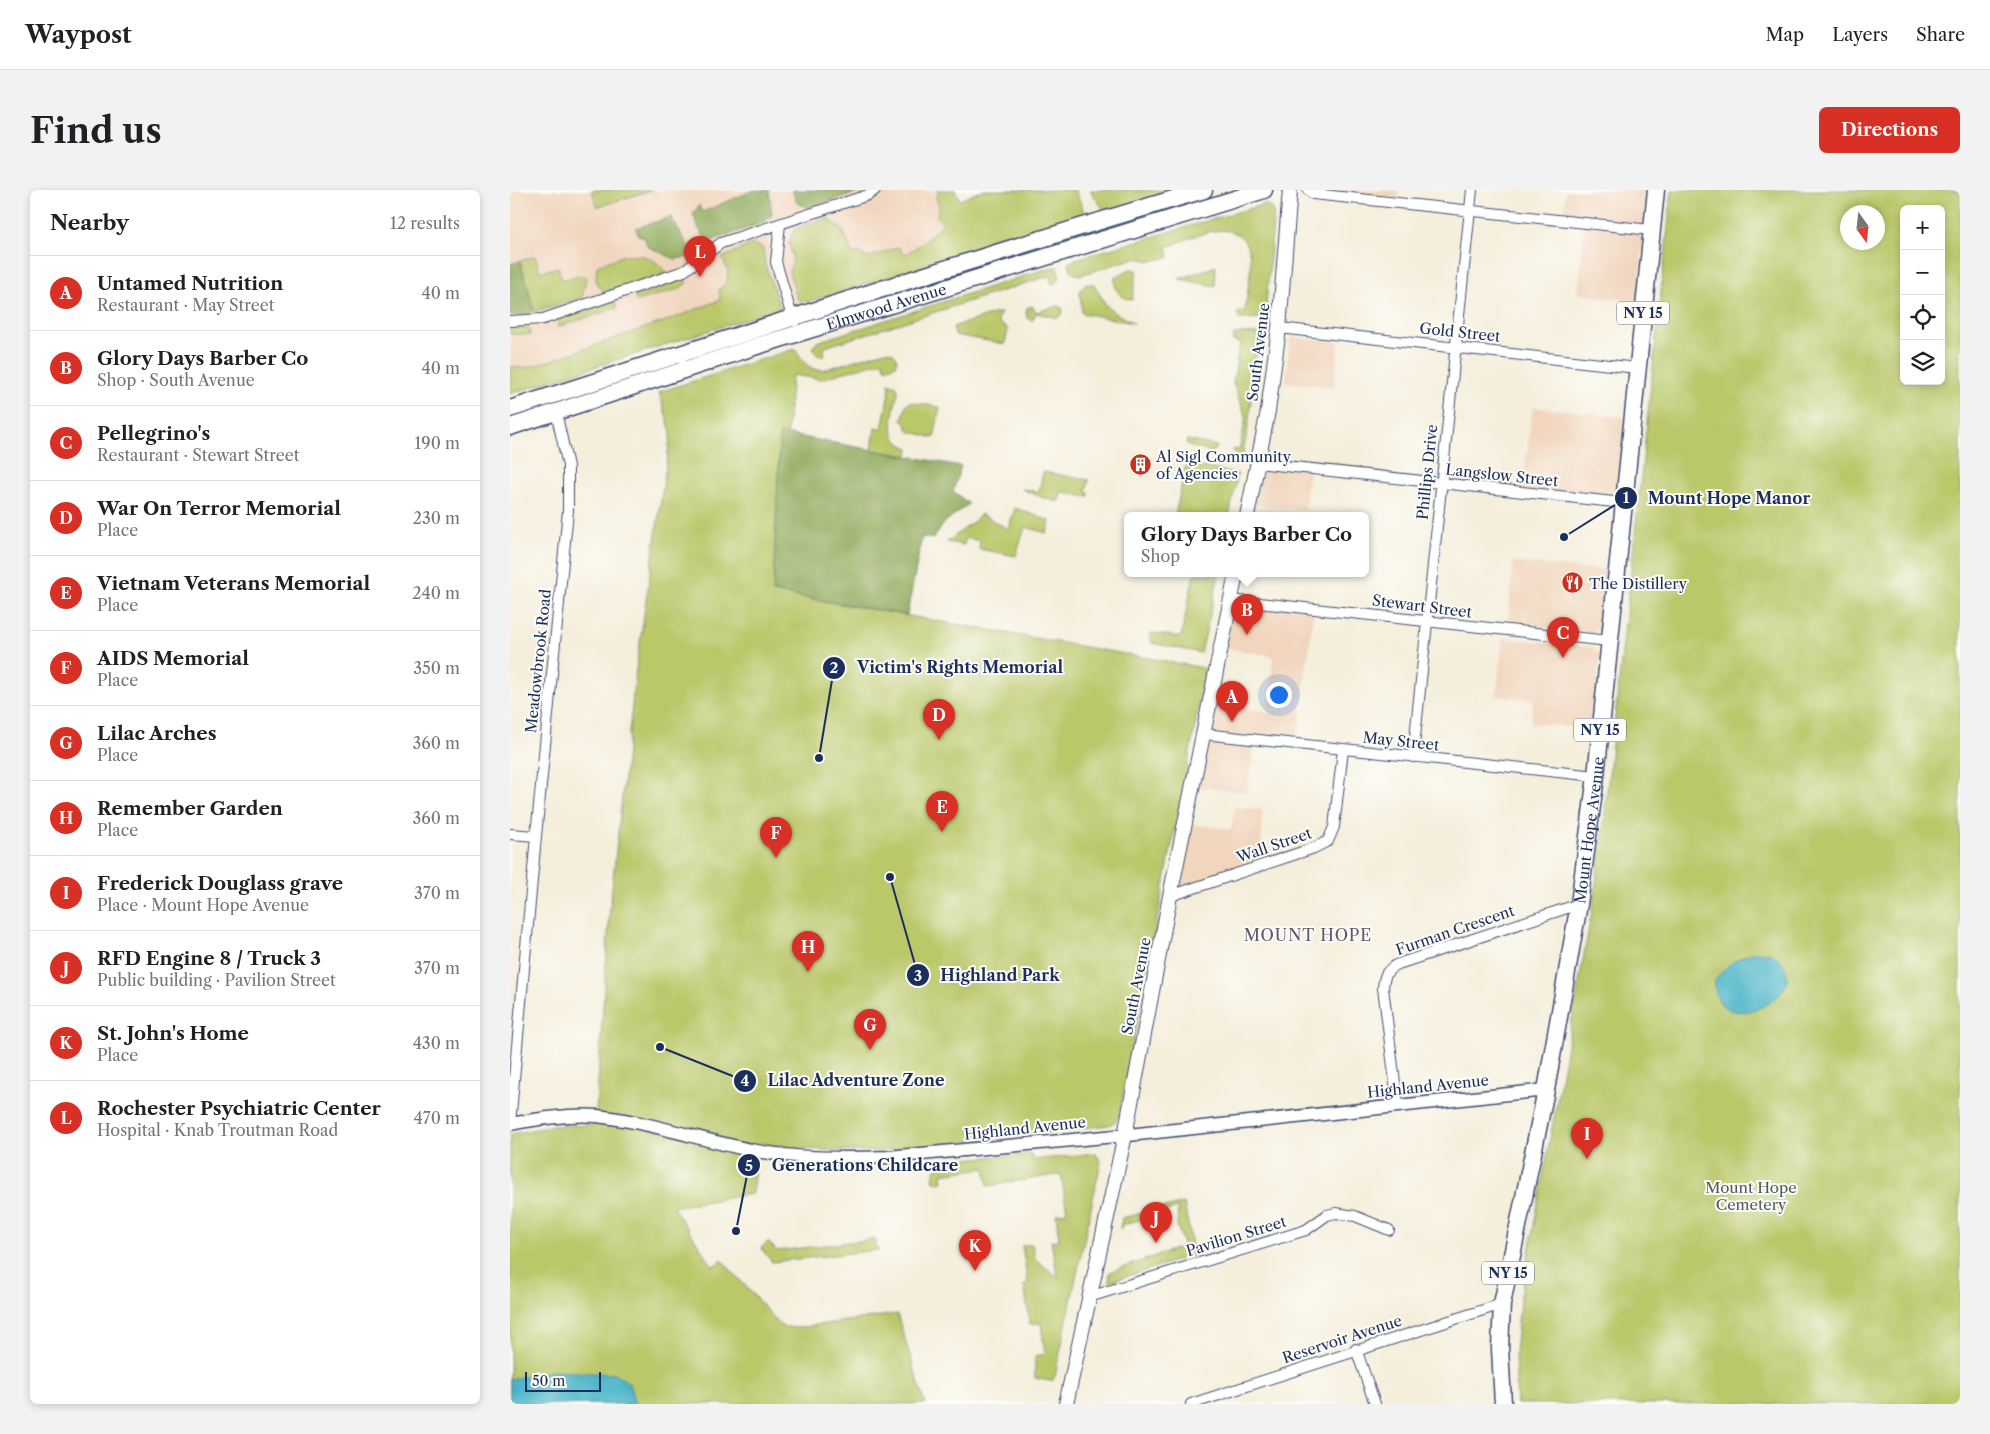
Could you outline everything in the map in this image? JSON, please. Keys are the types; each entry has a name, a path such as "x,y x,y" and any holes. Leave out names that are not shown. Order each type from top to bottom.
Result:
{"main road":[{"name":"Elmwood Avenue","path":"510,409 794,316 1098,221 1204,190"},
{"name":"Elmwood Avenue","path":"510,426 800,333 1264,190"},
{"name":"South Avenue","path":"1248,512 1268,411 1278,328 1290,190"},
{"name":"Mount Hope Avenue","path":"1504,1404 1501,1370 1502,1304 1546,1090 1579,904 1596,776 1656,190"},
{"name":"South Avenue","path":"1066,1404 1124,1135 1170,896 1235,577"}],"street":[{"path":"510,321 543,319 684,271 721,243 868,195 875,190"},
{"path":"1308,190 1312,194 1470,209 1651,230"},
{"name":"Phillips Drive","path":"1413,758 1472,190"},
{"path":"780,224 776,262 790,310 800,333"},
{"name":"Gold Street","path":"1278,328 1638,368"},
{"name":"Meadowbrook Road","path":"510,1124 568,511 568,466 556,412"},
{"name":"Langslow Street","path":"1258,463 1623,503"},
{"name":"Stewart Street","path":"1231,600 1609,641"},
{"name":"May Street","path":"1204,734 1297,743 1413,758 1596,776"},
{"name":"Wall Street","path":"1170,896 1314,848 1328,841 1334,827 1343,750"},
{"path":"510,834 536,836"},
{"name":"Furman Crescent","path":"1398,1106 1384,988 1386,972 1398,964 1579,904"},
{"name":"Highland Avenue","path":"510,1124 553,1118 596,1116 757,1151 820,1158 888,1158 1546,1090"},
{"name":"Pavilion Street","path":"1089,1297 1306,1230 1327,1215 1346,1214 1389,1230"},
{"name":"Reservoir Avenue","path":"1191,1404 1356,1349 1502,1304"},
{"path":"1356,1349 1374,1404"}],"shaded area":[{"path":"510,190 955,190 975,251 510,394"},
{"path":"1315,190 1399,190 1399,199"},
{"path":"1566,190 1646,190 1638,302 1578,294 1585,218 1563,216"},
{"path":"1290,337 1339,342 1334,387 1286,382"},
{"path":"1533,407 1632,418 1623,503 1522,492"},
{"path":"1258,463 1309,469 1305,510 1250,504"},
{"path":"1513,562 1610,571 1603,627 1594,632 1508,623"},
{"path":"1231,600 1314,608 1297,743 1255,739 1247,792 1193,787 1210,702 1268,712 1273,656 1221,647"},
{"path":"1503,638 1592,647 1599,653 1593,729 1531,723 1533,699 1496,696"},
{"path":"1235,807 1262,810 1261,866 1170,896 1185,823 1231,829"}],"green space":[{"path":"592,190 652,190 597,207"},
{"path":"754,190 769,190 772,215 762,223 713,240 705,238 693,214 699,205 702,212"},
{"path":"792,190 864,190 809,208 797,203"},
{"path":"937,190 955,190 960,200 983,190 1075,190 1083,209 1084,219 807,302 800,301 797,298 789,271 793,259 789,242 795,229 827,218 843,230 852,254 860,252 867,258 899,247 903,255 922,244 943,223 937,217 939,206 936,197 939,191"},
{"path":"1090,190 1182,190 1105,212"},
{"name":"Mount Hope Cemetery","path":"1672,190 1960,190 1960,1404 1517,1404 1515,1354 1520,1301 1592,911 1602,839"},
{"path":"1265,204 1274,210 1265,318 1239,319 1237,313 1245,310 1250,275 1250,256 1245,242 1237,234 1227,231 1203,234 1167,247 1169,257 1152,261 1135,258 1081,275 1072,272 1070,268 1069,263 1076,259"},
{"path":"671,217 690,249 689,257 675,259 648,247 644,237 638,235 636,228"},
{"path":"752,244 763,248 765,264 780,308 510,394 510,367 526,368 555,359 720,300 719,289 727,282 728,271 722,258"},
{"path":"624,255 637,255 653,260 666,273 606,292 598,286 596,279 597,266"},
{"path":"535,256 540,272 558,267 562,280 580,275 586,277 582,298 534,311 520,261"},
{"path":"520,261 534,311 522,316 510,315 510,264"},
{"path":"1216,266 1215,286 1179,279"},
{"path":"1057,267 1060,277 1054,284 1052,284 1049,276 825,347 823,357 817,355 813,347 817,342"},
{"path":"1130,269 1137,270 1132,300 1127,299 1118,292 1115,281 1115,277"},
{"path":"683,277 687,283 679,289 636,301 635,296 664,287"},
{"path":"1086,284 1094,284 1106,305 1115,313 1134,323 1082,313 1080,291"},
{"path":"615,301 617,308 557,327 559,319"},
{"path":"1032,306 1036,312 1058,306 1062,308 1063,313 1058,318 1036,313 1032,321 1027,318 1026,313 1027,308"},
{"path":"1001,313 998,318 999,323 1008,329 1005,344 955,335 953,327"},
{"path":"510,327 529,328 531,335 510,334"},
{"path":"1239,333 1258,334 1248,427 1242,457 1236,456 1233,449 1239,450 1246,417 1233,383 1240,343 1233,341 1234,335"},
{"path":"796,350 806,364 818,370 885,351 895,355 897,362 896,365 886,369 883,361 821,379 792,375 787,434 780,433 773,592 1204,668 1206,670 1119,1115 1116,1121 1109,1125 897,1150 828,1150 758,1143 752,1194 673,1207 713,1266 722,1260 781,1326 795,1328 897,1314 925,1404 510,1404 510,1134 552,1126 595,1125 610,906 636,669 671,432 659,392"},
{"path":"888,383 897,386 898,392 893,416 893,432 901,444 909,448 908,456 872,450 875,428 882,429 890,387"},
{"path":"910,402 940,407 934,438 908,431 906,424 902,420 906,405"},
{"path":"780,433 961,466 953,491 969,504 945,522 933,539 922,537 907,615 773,592"},
{"path":"1187,440 1217,446 1212,452 1189,446 1186,443"},
{"path":"1186,464 1238,474 1230,512 1176,512"},
{"path":"1043,472 1089,480 1086,491 1089,492 1088,497 1061,492 1059,502 1022,489 1039,492"},
{"path":"1015,508 1050,521 1047,533 1025,527 1016,556 979,549 980,541 966,538 964,545 947,542 981,514 1008,529"},
{"path":"1193,577 1218,577 1201,653 1152,643 1150,639 1151,633 1181,637"},
{"path":"1095,1153 1101,1161 1055,1376 1053,1380 1049,1381 1035,1378 1035,1356 1045,1354 1041,1323 1030,1324 1024,1285 1028,1284 1022,1246 1032,1244 1035,1259 1058,1277 1051,1241 1059,1240 1056,1214 1067,1212 1061,1174 988,1186 985,1168 942,1174 943,1182 938,1183 933,1180 934,1173 939,1165 948,1160 1031,1154 1034,1160"},
{"path":"1184,1203 1194,1255 1109,1282 1110,1272 1184,1246 1177,1225 1178,1208 1122,1225 1120,1229 1122,1218"},
{"path":"875,1239 878,1250 772,1262 761,1248 768,1242 777,1251"}],"water":[{"path":"1755,952 1770,953 1781,960 1787,974 1785,986 1777,997 1765,1005 1751,1010 1737,1011 1725,1007 1717,997 1715,980 1733,962"},
{"path":"553,1371 616,1374 629,1383 635,1404 510,1404 510,1379"}],"place":[{"name":"Rochester Psychiatric Center","path":"700,277"},
{"name":"Al Sigl Community of Agencies","path":"1140,465"},
{"name":"Mount Hope Manor","path":"1564,537"},
{"name":"The Distillery","path":"1573,583"},
{"name":"Glory Days Barber Co","path":"1247,635"},
{"name":"Pellegrino's","path":"1563,658"},
{"name":"Untamed Nutrition","path":"1232,722"},
{"name":"War On Terror Memorial","path":"939,740"},
{"name":"Victim's Rights Memorial","path":"819,758"},
{"name":"Vietnam Veterans Memorial","path":"942,832"},
{"name":"AIDS Memorial","path":"776,858"},
{"name":"Highland Park","path":"890,877"},
{"name":"Remember Garden","path":"808,972"},
{"name":"Lilac Adventure Zone","path":"660,1047"},
{"name":"Lilac Arches","path":"870,1050"},
{"name":"Frederick Douglass grave","path":"1587,1159"},
{"name":"Generations Childcare","path":"736,1231"},
{"name":"RFD Engine 8 / Truck 3","path":"1156,1243"},
{"name":"St. John's Home","path":"975,1271"}],"district":[{"name":"MOUNT HOPE","path":"1308,935"}]}
